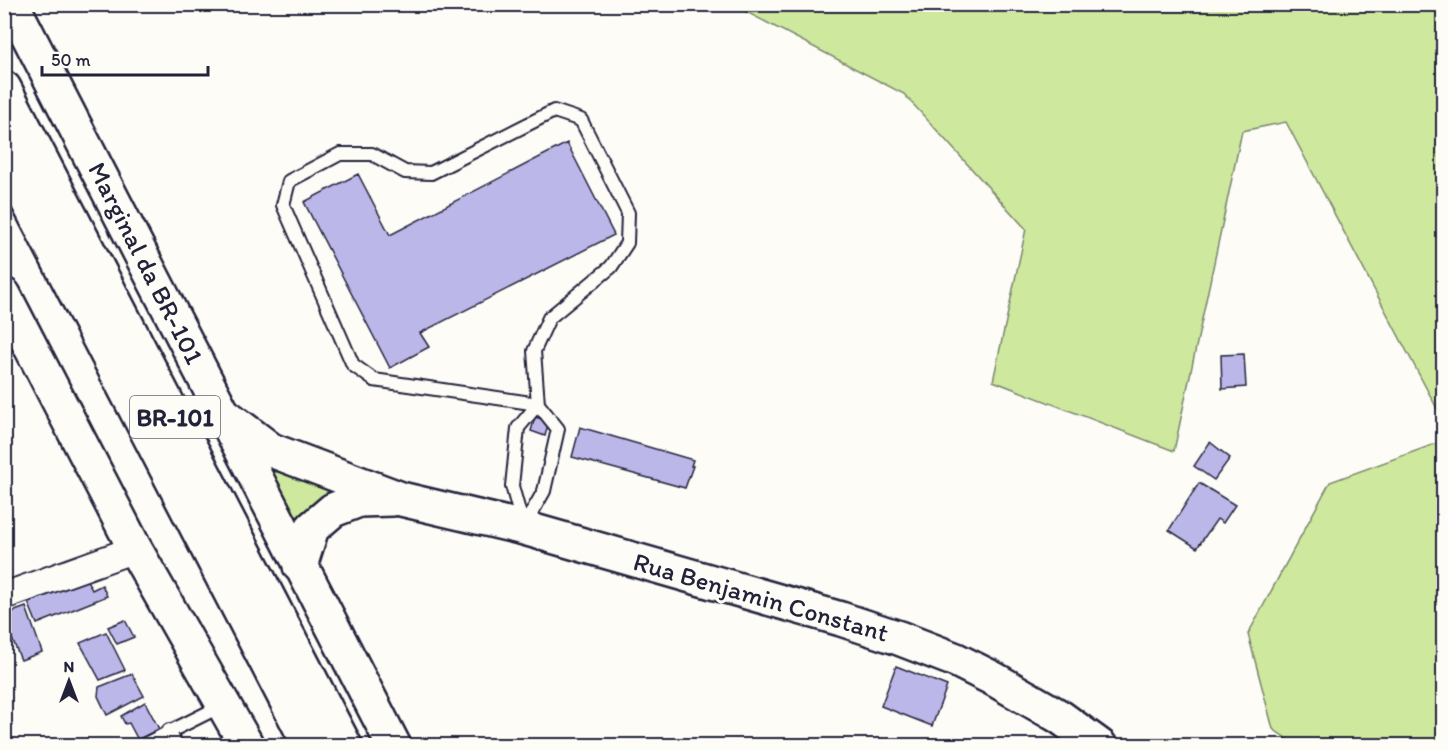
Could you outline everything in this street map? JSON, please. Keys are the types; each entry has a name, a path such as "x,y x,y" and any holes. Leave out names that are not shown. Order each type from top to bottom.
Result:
{"main road":[{"name":"Marginal da BR-101","path":"12,4 394,746"},
{"name":"BR-101","path":"4,88 345,746"},
{"name":"BR-101","path":"4,156 310,746"},
{"path":"4,295 135,549 248,746"},
{"name":"Rua Benjamin Constant","path":"225,416 271,450 401,499 524,528 841,619 921,646 956,660 1028,697 1100,746"},
{"name":"Rua Benjamin Constant","path":"300,566 312,528 333,510 359,500 401,499"}],"street":[{"path":"4,596 135,549"}],"lane":[{"path":"524,528 544,491 558,429 538,404 534,351 549,318 611,267 627,243 628,213 581,120 554,111 431,172 405,172 372,154 340,154 289,181 283,205 353,365 374,380 538,404"},
{"path":"524,528 512,486 518,428 538,404"},
{"path":"141,746 223,704"},
{"path":"169,730 176,746"}],"green space":[{"path":"733,5 1443,5 1443,420 1286,122 1242,131 1174,451 993,381 1026,229 904,94"},
{"path":"1443,441 1443,745 1296,745 1273,729 1248,634 1330,482"},
{"path":"258,467 360,492 297,525"}],"building":[{"path":"567,143 614,235 420,333 429,347 390,368 304,202 358,174 390,235"},
{"path":"1244,354 1246,387 1222,389 1221,355"},
{"path":"535,417 549,421 545,436 531,431"},
{"path":"580,427 693,460 685,488 572,457"},
{"path":"1210,442 1230,458 1214,480 1194,466"},
{"path":"1199,483 1235,505 1223,523 1217,519 1197,548 1169,530"},
{"path":"87,580 92,590 102,585 107,596 37,624 28,602"},
{"path":"26,607 42,652 21,660 4,615"},
{"path":"125,620 134,637 117,644 108,627"},
{"path":"106,632 125,670 100,680 80,643"},
{"path":"896,666 947,686 932,726 881,706"},
{"path":"132,674 144,696 107,715 98,696 99,687"},
{"path":"145,702 159,729 138,740 129,723 125,724 121,716"}]}
